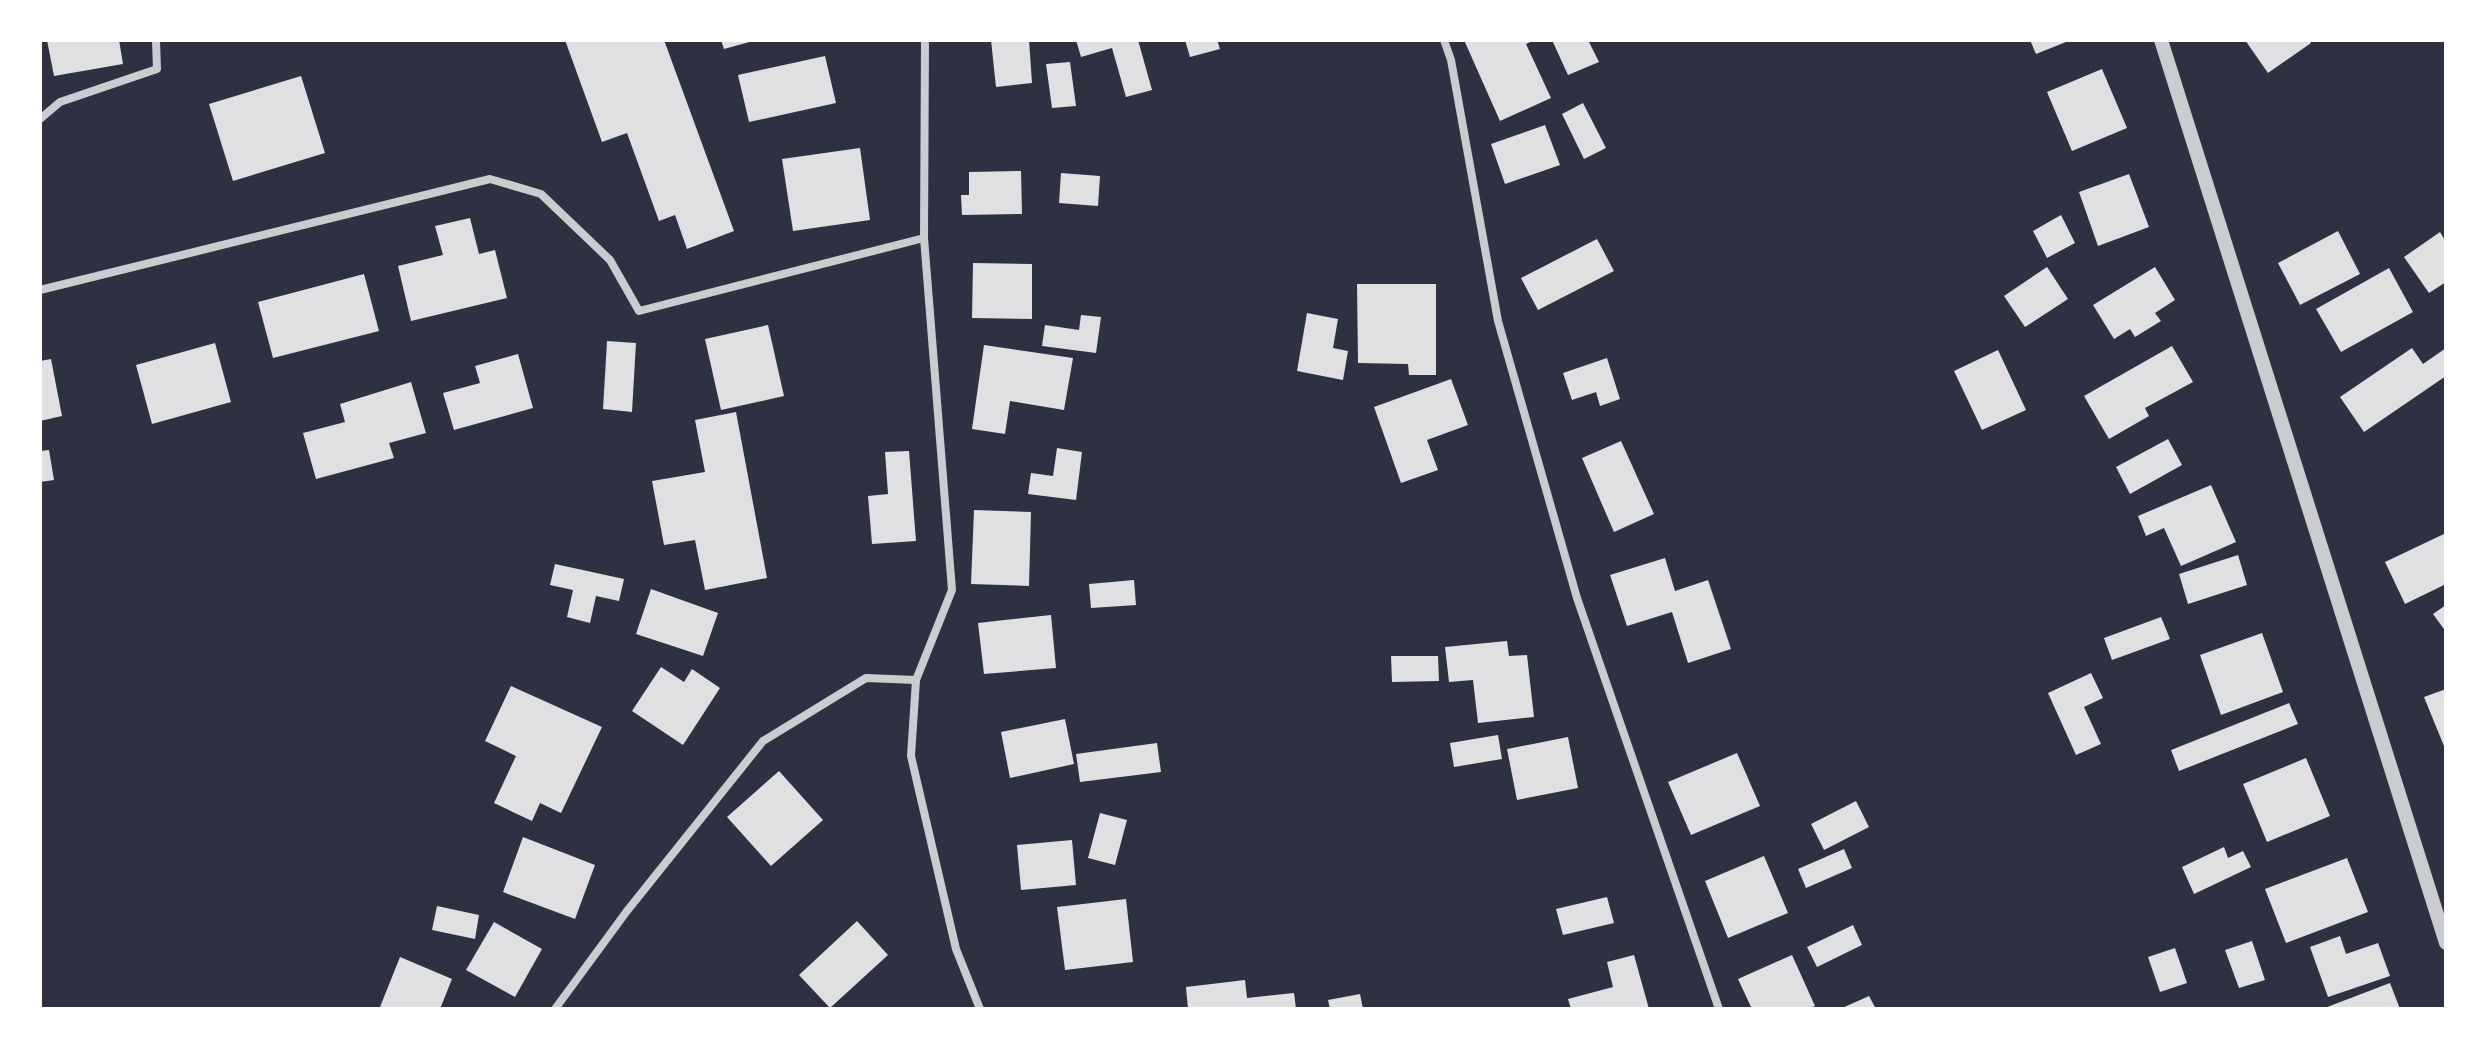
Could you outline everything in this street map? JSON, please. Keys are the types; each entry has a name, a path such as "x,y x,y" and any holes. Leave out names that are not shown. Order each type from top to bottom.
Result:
{"street":[{"path":"40,119 60,102 157,69 156,40"},
{"path":"925,40 924,238 952,590 916,680 911,756 956,949 980,1009"},
{"path":"1444,40 1451,60 1498,321 1572,582 1719,1009"},
{"path":"2161,40 2446,943"},
{"path":"40,290 490,179 541,194 610,260 639,311 924,238"},
{"path":"555,1009 627,911 763,741 866,678 916,680"}],"building":[{"path":"47,40 119,40 123,64 54,76"},
{"path":"565,40 664,40 734,231 687,249 675,215 659,221 627,133 602,142"},
{"path":"721,40 753,40 753,41 724,49"},
{"path":"991,40 1029,40 1032,83 996,87"},
{"path":"1076,40 1138,40 1152,90 1126,97 1112,48 1081,57"},
{"path":"1185,40 1217,40 1220,49 1190,57"},
{"path":"1464,40 1535,40 1526,44 1551,98 1500,121"},
{"path":"1552,40 1588,40 1599,62 1568,75"},
{"path":"2030,40 2071,40 2036,54"},
{"path":"2245,40 2309,40 2311,43 2268,73"},
{"path":"825,56 836,103 749,122 738,75"},
{"path":"1070,62 1076,106 1052,108 1046,64"},
{"path":"2102,69 2127,128 2072,151 2047,92"},
{"path":"301,76 325,153 233,181 209,104"},
{"path":"1583,103 1606,148 1584,159 1562,114"},
{"path":"1545,125 1560,165 1505,184 1491,144"},
{"path":"860,148 870,220 793,231 782,159"},
{"path":"1021,171 1022,214 962,215 961,195 969,195 969,172"},
{"path":"1061,173 1100,176 1098,206 1059,203"},
{"path":"2129,174 2149,227 2098,246 2079,192"},
{"path":"2061,215 2075,243 2047,258 2033,231"},
{"path":"470,218 479,254 495,250 507,298 411,321 398,266 443,255 435,226"},
{"path":"2338,231 2360,274 2300,305 2278,263"},
{"path":"2440,232 2446,242 2446,282 2429,293 2404,257"},
{"path":"1597,239 1614,271 1538,310 1521,278"},
{"path":"973,263 1032,264 1032,319 972,318"},
{"path":"2047,267 2068,299 2025,327 2004,296"},
{"path":"2155,267 2175,300 2155,313 2161,321 2135,337 2130,329 2114,339 2093,305"},
{"path":"2389,268 2413,312 2341,352 2316,309"},
{"path":"364,274 379,331 273,358 258,302"},
{"path":"1357,284 1436,284 1436,375 1409,375 1408,364 1358,363"},
{"path":"1307,313 1338,319 1333,348 1348,351 1343,380 1297,371"},
{"path":"1081,315 1101,317 1096,353 1042,346 1045,325 1079,330"},
{"path":"768,325 784,396 721,410 705,339"},
{"path":"607,341 636,343 632,412 603,409"},
{"path":"215,343 231,402 152,424 136,365"},
{"path":"984,345 1073,358 1064,410 1010,401 1005,434 972,429"},
{"path":"2172,346 2193,382 2145,408 2149,416 2109,439 2084,396"},
{"path":"2412,348 2423,364 2446,348 2446,376 2364,432 2340,397"},
{"path":"1998,350 2026,410 1982,430 1954,371"},
{"path":"518,354 533,408 454,430 443,393 480,383 475,366"},
{"path":"1607,358 1620,399 1600,406 1596,392 1572,400 1563,373"},
{"path":"51,359 62,416 40,421 40,361"},
{"path":"1451,379 1468,425 1427,440 1438,470 1401,483 1374,407"},
{"path":"411,382 426,433 389,443 394,458 316,479 303,433 345,422 340,404"},
{"path":"736,412 767,578 705,590 695,540 664,545 652,481 705,472 695,420"},
{"path":"2168,439 2182,465 2130,494 2116,467"},
{"path":"1621,441 1654,514 1614,532 1582,458"},
{"path":"1057,448 1082,452 1076,500 1028,494 1031,473 1053,476"},
{"path":"49,450 54,480 40,482 40,451"},
{"path":"909,451 916,541 872,544 868,496 888,494 885,452"},
{"path":"2211,485 2236,542 2181,566 2164,528 2146,536 2138,516"},
{"path":"974,510 1031,512 1029,586 971,584"},
{"path":"2446,533 2446,584 2405,604 2385,562"},
{"path":"2238,555 2247,585 2188,604 2179,574"},
{"path":"1665,558 1675,591 1708,580 1731,649 1688,663 1672,612 1627,626 1610,575"},
{"path":"555,564 624,579 619,601 596,596 590,623 567,617 573,590 550,585"},
{"path":"1134,580 1136,605 1091,608 1089,584"},
{"path":"651,589 718,613 703,656 636,634"},
{"path":"2446,605 2446,632 2433,614"},
{"path":"1051,615 1056,668 984,674 978,623"},
{"path":"2161,617 2170,639 2112,660 2104,638"},
{"path":"2262,633 2283,692 2221,715 2200,655"},
{"path":"1507,641 1509,656 1527,655 1534,717 1478,723 1473,680 1449,682 1445,647"},
{"path":"1391,656 1438,656 1439,681 1392,682"},
{"path":"661,667 684,682 692,669 720,688 683,745 632,711"},
{"path":"2091,673 2103,698 2084,707 2101,744 2076,755 2048,693"},
{"path":"511,686 602,727 561,813 540,803 532,821 494,803 516,756 485,741"},
{"path":"2446,689 2446,751 2424,697"},
{"path":"2289,703 2298,724 2179,771 2171,750"},
{"path":"1065,719 1074,764 1010,778 1001,732"},
{"path":"1498,735 1502,759 1454,767 1450,743"},
{"path":"1568,737 1578,788 1517,800 1507,749"},
{"path":"1157,743 1161,772 1080,782 1076,754"},
{"path":"1737,753 1760,806 1691,835 1668,782"},
{"path":"2306,758 2330,816 2267,842 2243,784"},
{"path":"779,771 823,820 771,866 727,817"},
{"path":"1856,801 1869,827 1824,850 1811,824"},
{"path":"1100,813 1127,820 1115,865 1088,858"},
{"path":"523,837 595,865 575,919 503,892"},
{"path":"1072,840 1076,885 1021,890 1017,845"},
{"path":"2224,847 2228,858 2243,851 2251,867 2194,894 2182,867"},
{"path":"1844,849 1852,868 1806,888 1798,869"},
{"path":"1764,856 1788,913 1728,938 1705,881"},
{"path":"2347,858 2368,912 2286,943 2265,889"},
{"path":"1607,897 1614,923 1563,935 1556,909"},
{"path":"1126,899 1133,962 1065,970 1057,907"},
{"path":"437,906 479,915 475,939 432,930"},
{"path":"857,921 888,955 830,1008 799,975"},
{"path":"494,922 542,949 515,997 466,970"},
{"path":"1853,925 1862,945 1817,967 1807,947"},
{"path":"2340,936 2346,954 2378,943 2390,976 2328,997 2310,947"},
{"path":"2252,941 2265,980 2239,988 2225,950"},
{"path":"2175,948 2187,983 2160,992 2148,957"},
{"path":"1634,955 1649,1009 1571,1009 1568,999 1613,987 1607,962"},
{"path":"1792,955 1815,1006 1807,1009 1752,1009 1738,979"},
{"path":"400,957 452,979 440,1009 380,1007"},
{"path":"1245,980 1247,998 1294,993 1296,1009 1188,1009 1186,987"},
{"path":"2390,983 2400,1009 2322,1009"},
{"path":"1360,994 1363,1009 1330,1009 1328,1000"},
{"path":"1869,996 1876,1009 1840,1009"}]}
